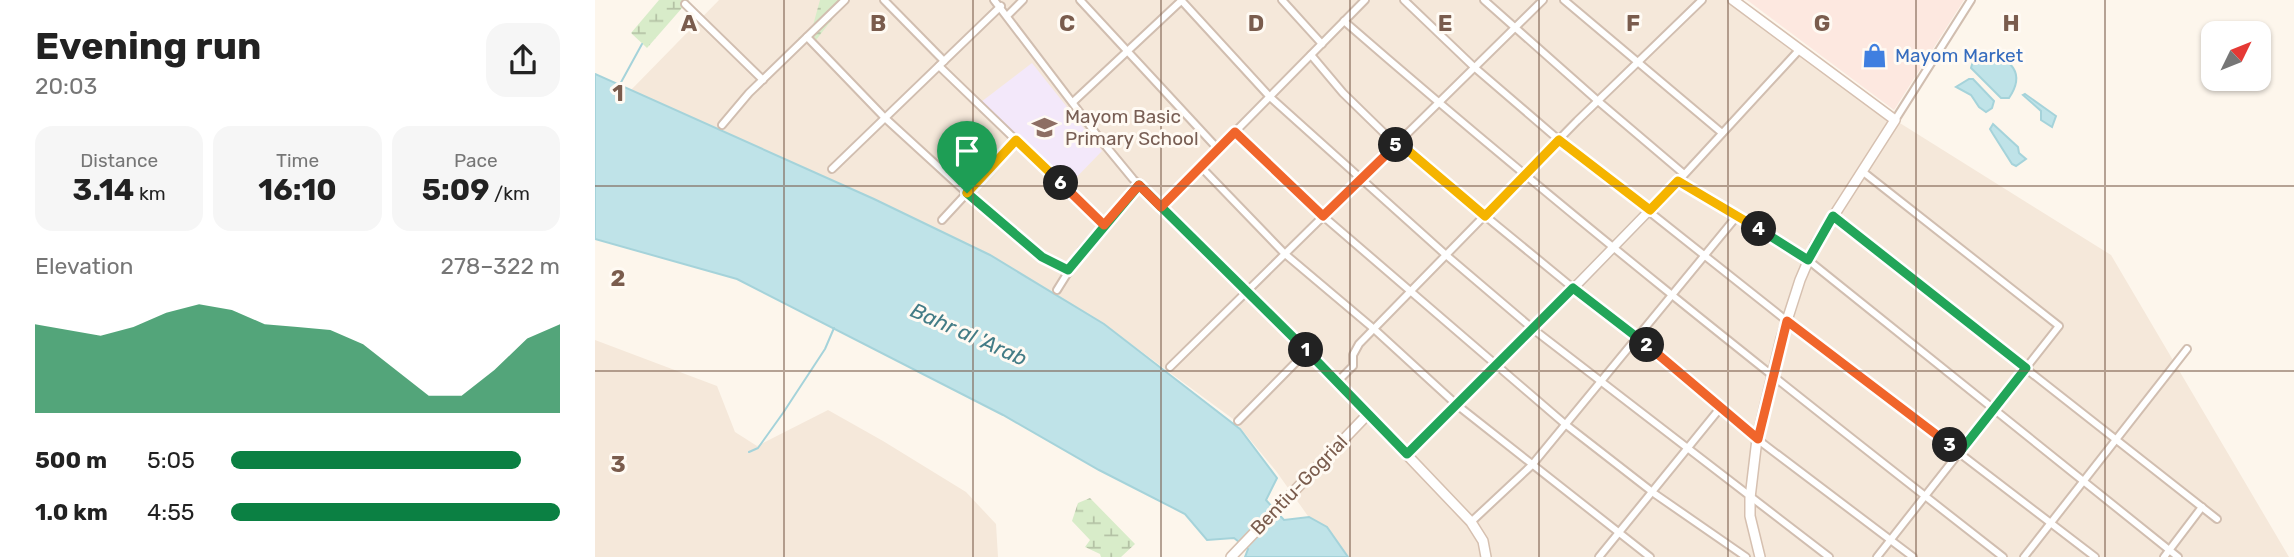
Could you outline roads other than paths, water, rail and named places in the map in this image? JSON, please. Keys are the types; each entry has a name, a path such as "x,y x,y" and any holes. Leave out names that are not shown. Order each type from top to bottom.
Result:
{"main road":[{"path":"1733,0 1895,120 1808,260 1787,321 1758,439 1750,498 1750,516 1760,557"},
{"path":"1368,414 1471,522 1483,541 1486,557"},
{"name":"Bentiu-Gogrial","path":"1231,557 1368,414"}],"street":[{"path":"722,125 763,80 845,0"},
{"path":"884,0 941,64 1104,225"},
{"path":"994,0 1100,139 1139,185 1248,290 1368,414"},
{"path":"1008,15 1023,0"},
{"path":"1080,0 1218,149"},
{"path":"1073,102 1182,0 1270,97 1533,330 1829,557"},
{"path":"1282,0 1322,44"},
{"path":"1161,207 1365,0"},
{"path":"1403,0 1474,67 1559,140 1787,321 2095,557"},
{"path":"1484,0 1681,177 1808,260 2178,557"},
{"path":"1170,367 1543,0"},
{"path":"1564,0 1722,133"},
{"path":"1337,382 1353,366 1353,355 1359,344 1374,328 1598,101 1702,0"},
{"path":"1895,120 1971,0"},
{"path":"685,4 763,80"},
{"path":"832,169 1001,6"},
{"path":"1344,22 1671,296 2003,557"},
{"path":"807,37 885,118 967,193 1042,257 1068,270"},
{"path":"1407,454 1650,210 1800,49"},
{"path":"1311,55 1352,103 1384,133 1573,288 1675,367 1758,439 1913,557"},
{"path":"1235,132 1323,216 1565,424 1652,492 1745,557 1756,542"},
{"path":"942,220 1016,140"},
{"path":"1201,167 1285,254 1374,328 1457,405 1650,557"},
{"path":"1862,171 2059,326 1877,557"},
{"path":"1057,290 1068,270 1139,185"},
{"path":"1471,522 1532,466 1737,216"},
{"path":"1833,216 2217,519"},
{"path":"2024,557 2186,349"},
{"path":"1238,421 1307,351"},
{"path":"1599,557 1721,407"},
{"path":"2164,557 2202,507"}],"water":[{"path":"1986,54 2003,59 2013,68 2016,81 2009,98 2001,98 1971,68 1976,58"},
{"name":"Bahr al 'Arab","path":"595,74 874,199 990,255 1104,324 1240,429 1277,478 1266,500 1284,520 1309,517 1327,527 1348,557 1245,557 1248,549 1234,538 1207,540 1185,514 1099,470 1003,415 737,279 595,239"},
{"path":"1973,79 1994,101 1992,108 1986,112 1971,95 1956,87"},
{"path":"2023,95 2056,116 2052,127 2041,120 2041,111"},
{"path":"1993,124 2018,147 2019,153 2026,159 2016,166 2012,164 1990,129"}],"waterway":[{"path":"619,86 642,44"},
{"path":"749,452 758,448 783,413 825,349 834,328"}],"place":[{"name":"Mayom Market","path":"1875,55"},
{"name":"Mayom Basic Primary School","path":"1045,127"}]}
